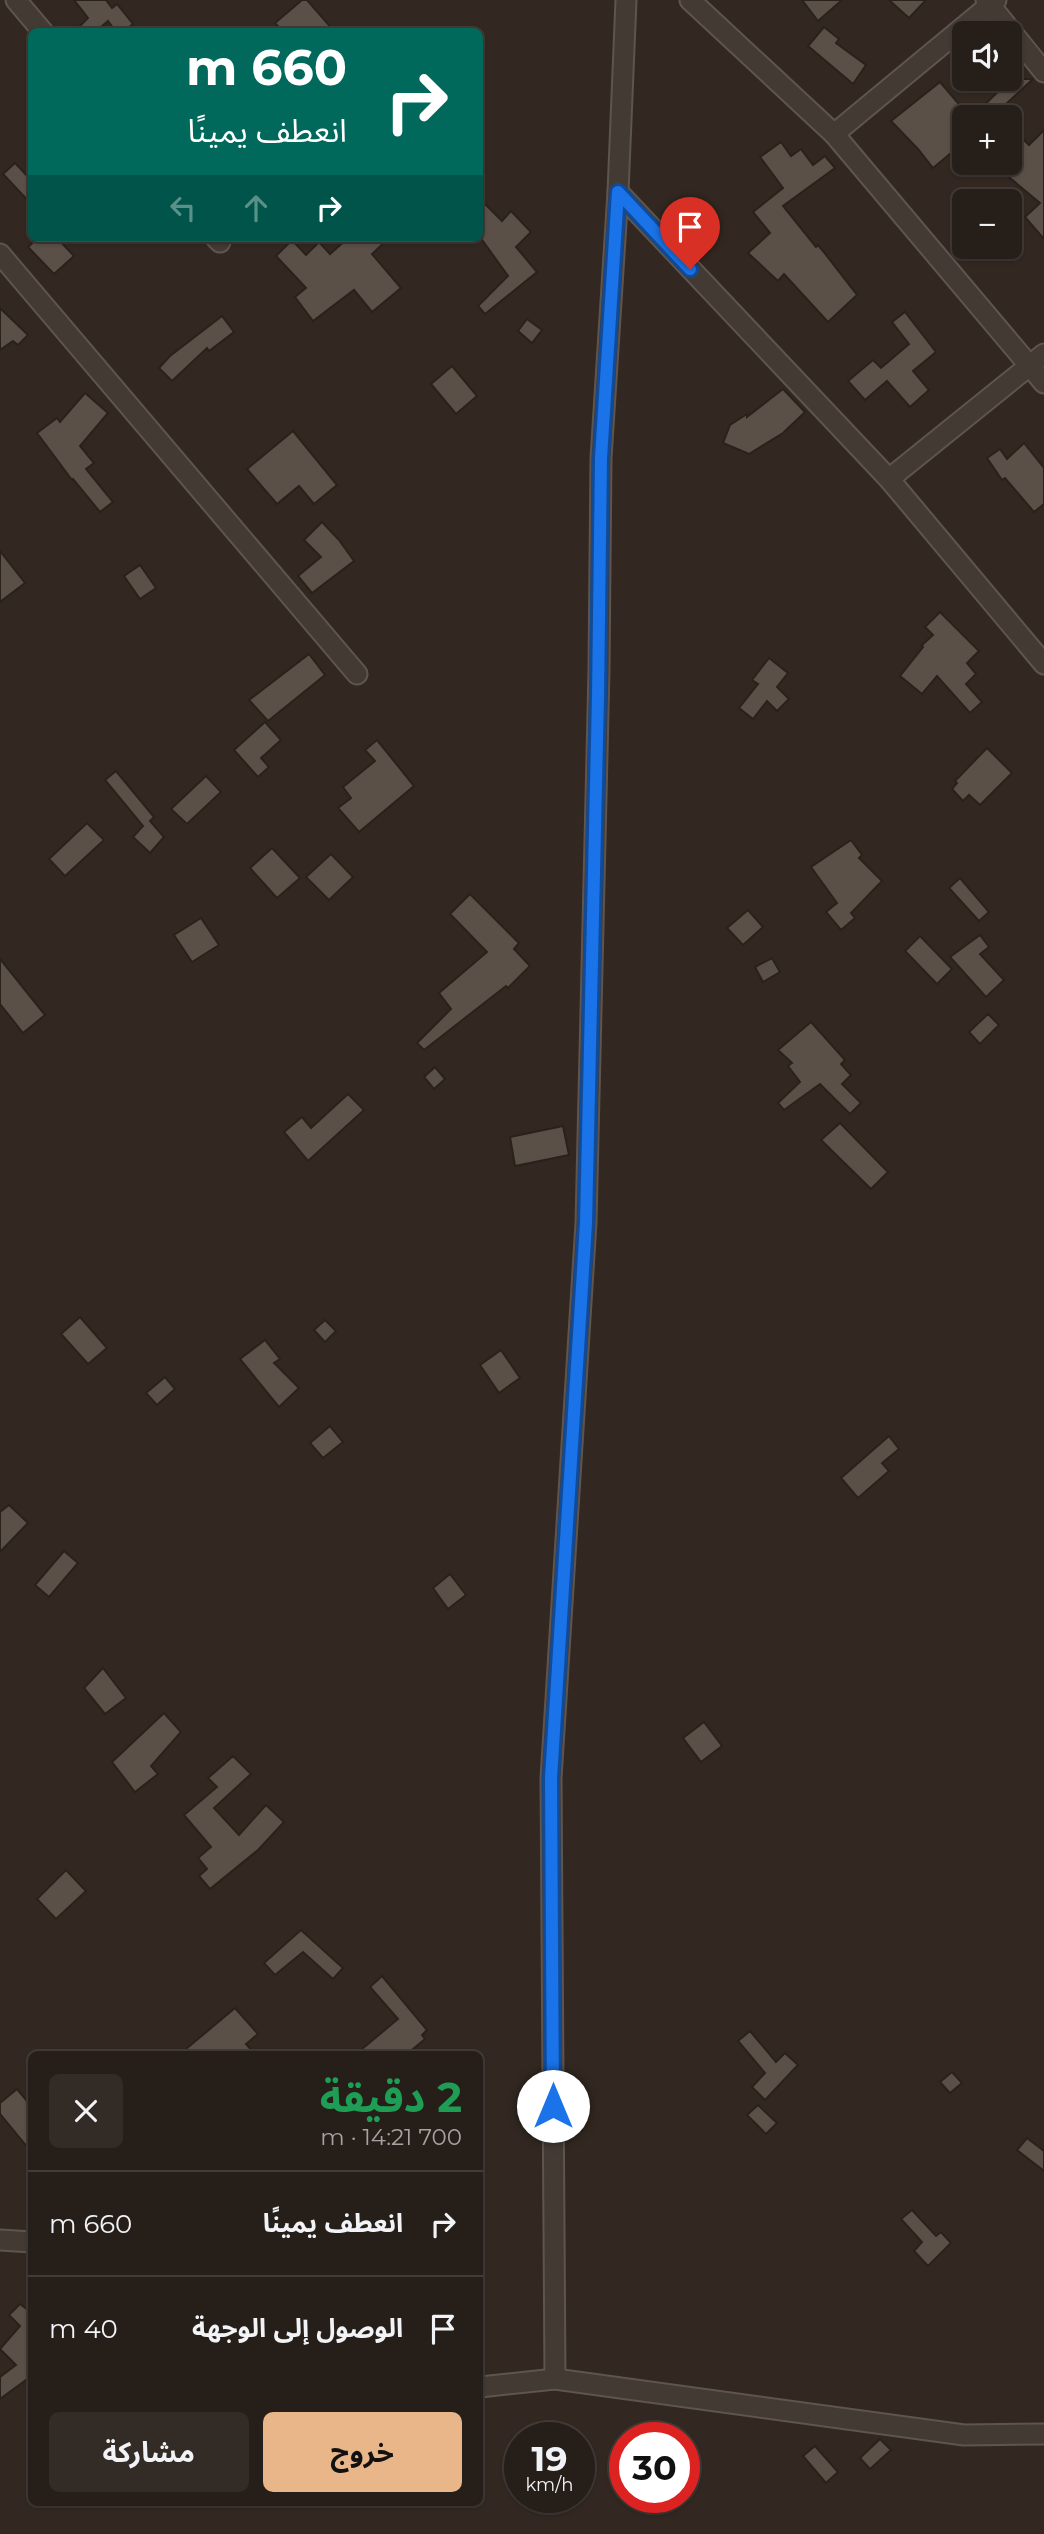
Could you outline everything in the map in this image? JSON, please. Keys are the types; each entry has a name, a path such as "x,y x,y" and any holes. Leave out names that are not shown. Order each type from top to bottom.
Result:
{"street":[{"path":"16,0 40,28"},
{"path":"555,2378 551,1778 586,1223 601,458 618,192 626,0"},
{"path":"690,0 834,134 1037,360 1044,383"},
{"path":"834,134 991,1 1044,72"},
{"path":"618,192 889,479 1044,664"},
{"path":"0,254 357,674"},
{"path":"889,479 1037,360"},
{"path":"0,2240 28,2242"},
{"path":"483,2388 555,2378 964,2435 1044,2434"}],"building":[{"path":"74,0 106,0 112,8 117,4 133,24 128,28 113,28 108,21 100,28 78,28 88,18"},
{"path":"302,0 307,0 332,28 279,28 275,23"},
{"path":"802,0 842,0 818,21"},
{"path":"889,0 926,0 909,18"},
{"path":"824,27 839,39 836,43 866,65 853,84 808,46"},
{"path":"1022,79 1033,79 1022,89"},
{"path":"940,82 960,105 952,105 952,154 933,168 891,121"},
{"path":"999,91 1020,91 1005,105 984,105"},
{"path":"1044,130 1044,239 1025,217 1040,203 1006,175 1022,175 1022,138 1029,145"},
{"path":"781,142 791,156 801,149 813,165 825,156 835,168 783,206 857,295 828,322 784,274 778,281 748,253 770,233 753,212 783,188 760,157"},
{"path":"15,163 28,177 28,201 3,174"},
{"path":"483,202 502,221 511,211 531,232 516,247 537,272 485,314 478,306 508,276 483,241"},
{"path":"34,242 61,242 74,256 54,274 28,247"},
{"path":"290,242 294,242 306,255 319,242 330,254 344,242 385,242 372,254 401,288 372,312 354,290 313,321 295,297 306,288 276,256"},
{"path":"0,308 28,335 18,345 13,341 0,350"},
{"path":"905,312 936,352 913,371 929,390 910,407 887,381 865,400 848,381 873,360 881,368 909,344 892,322"},
{"path":"222,316 234,332 209,351 207,348 172,381 159,368 170,356"},
{"path":"527,319 542,330 532,343 518,331"},
{"path":"452,366 477,396 456,414 431,384"},
{"path":"783,389 805,412 783,433 749,454 723,443 730,425 747,414 747,417"},
{"path":"85,393 108,413 80,446 94,463 86,469 113,502 100,512 37,433 57,418 60,422"},
{"path":"293,431 337,485 314,504 299,486 277,504 247,469"},
{"path":"1024,443 1044,468 1044,504 1034,512 1005,478 1002,480 987,458 1000,449 1007,459"},
{"path":"322,522 354,561 312,593 298,576 321,557 304,540"},
{"path":"0,551 25,583 0,602"},
{"path":"140,565 156,588 140,599 124,576"},
{"path":"940,612 979,651 967,663 976,674 966,684 982,702 970,713 937,676 922,694 900,676 923,647 921,646 933,635 925,627"},
{"path":"309,654 325,675 268,721 249,700"},
{"path":"769,658 788,673 777,687 789,699 777,711 767,701 753,719 739,708 758,684 752,680"},
{"path":"265,722 281,740 261,758 269,767 258,777 234,750"},
{"path":"377,740 414,786 359,832 338,808 351,798 343,787 375,761 365,750"},
{"path":"987,748 1012,773 980,805 969,795 963,801 952,789 957,783 955,781"},
{"path":"116,771 154,817 150,821 164,837 150,853 133,837 143,826 105,780"},
{"path":"206,776 221,792 187,824 171,809"},
{"path":"87,823 104,840 65,876 49,859"},
{"path":"851,840 862,855 859,858 882,881 851,913 855,918 841,930 826,912 837,903 811,867"},
{"path":"272,848 300,878 277,898 250,868"},
{"path":"331,854 353,877 329,900 306,877"},
{"path":"960,878 989,912 979,921 949,888"},
{"path":"470,894 519,943 514,949 530,966 508,988 506,986 424,1050 417,1043 451,1009 439,993 487,952 450,914"},
{"path":"748,910 763,927 743,945 727,928"},
{"path":"201,918 219,945 192,962 174,935"},
{"path":"980,935 989,947 980,954 1004,980 986,997 950,957"},
{"path":"920,936 952,969 937,984 905,951"},
{"path":"772,958 780,972 763,982 755,967"},
{"path":"0,959 45,1015 23,1033 0,1004"},
{"path":"988,1014 999,1025 980,1044 969,1032"},
{"path":"811,1022 845,1060 841,1064 851,1075 842,1084 861,1103 850,1114 820,1084 784,1110 778,1103 800,1082 788,1066 792,1063 778,1050"},
{"path":"435,1067 445,1079 434,1089 424,1077"},
{"path":"348,1094 364,1110 308,1161 284,1132 302,1117 311,1128"},
{"path":"840,1123 888,1172 871,1189 821,1140"},
{"path":"563,1126 569,1155 515,1166 510,1137"},
{"path":"80,1317 107,1348 88,1364 61,1334"},
{"path":"325,1320 336,1331 325,1342 314,1330"},
{"path":"265,1340 280,1359 274,1363 299,1388 279,1407 240,1359"},
{"path":"501,1350 520,1378 499,1393 480,1365"},
{"path":"165,1377 175,1389 157,1405 146,1393"},
{"path":"330,1426 343,1442 323,1458 310,1443"},
{"path":"889,1436 899,1449 882,1463 889,1471 858,1498 841,1478"},
{"path":"9,1505 28,1523 0,1552 0,1512"},
{"path":"64,1551 78,1563 49,1597 35,1585"},
{"path":"450,1574 466,1595 448,1609 433,1588"},
{"path":"103,1668 126,1698 105,1714 84,1688"},
{"path":"164,1713 181,1732 151,1766 158,1774 135,1792 112,1762"},
{"path":"704,1722 722,1746 701,1762 683,1738"},
{"path":"233,1756 251,1774 214,1808 239,1835 266,1805 284,1822 258,1850 210,1889 199,1876 207,1869 198,1858 211,1847 184,1815 217,1787 208,1778"},
{"path":"66,1870 86,1891 56,1919 37,1899"},
{"path":"301,1930 343,1968 333,1979 303,1952 275,1975 264,1963"},
{"path":"382,1976 427,2030 422,2035 425,2039 411,2051 360,2051 398,2019 370,1987"},
{"path":"235,2008 258,2034 246,2044 252,2051 184,2051"},
{"path":"750,2031 776,2062 785,2053 798,2065 765,2100 752,2087 765,2073 738,2041"},
{"path":"952,2072 962,2083 950,2093 940,2082"},
{"path":"17,2089 28,2102 28,2148 0,2114 0,2103"},
{"path":"758,2105 777,2123 766,2134 747,2115"},
{"path":"1027,2138 1044,2151 1044,2171 1017,2150"},
{"path":"912,2210 936,2236 941,2232 951,2243 928,2266 914,2251 922,2242 901,2219"},
{"path":"20,2304 28,2310 28,2378 0,2399 0,2377 16,2365 0,2349 20,2326 9,2315"},
{"path":"880,2439 891,2450 870,2469 860,2458"},
{"path":"815,2446 838,2472 826,2483 803,2456"}],"route":[{"path":"553,2106 551,1778 586,1223 601,458 618,192 690,269"}]}
